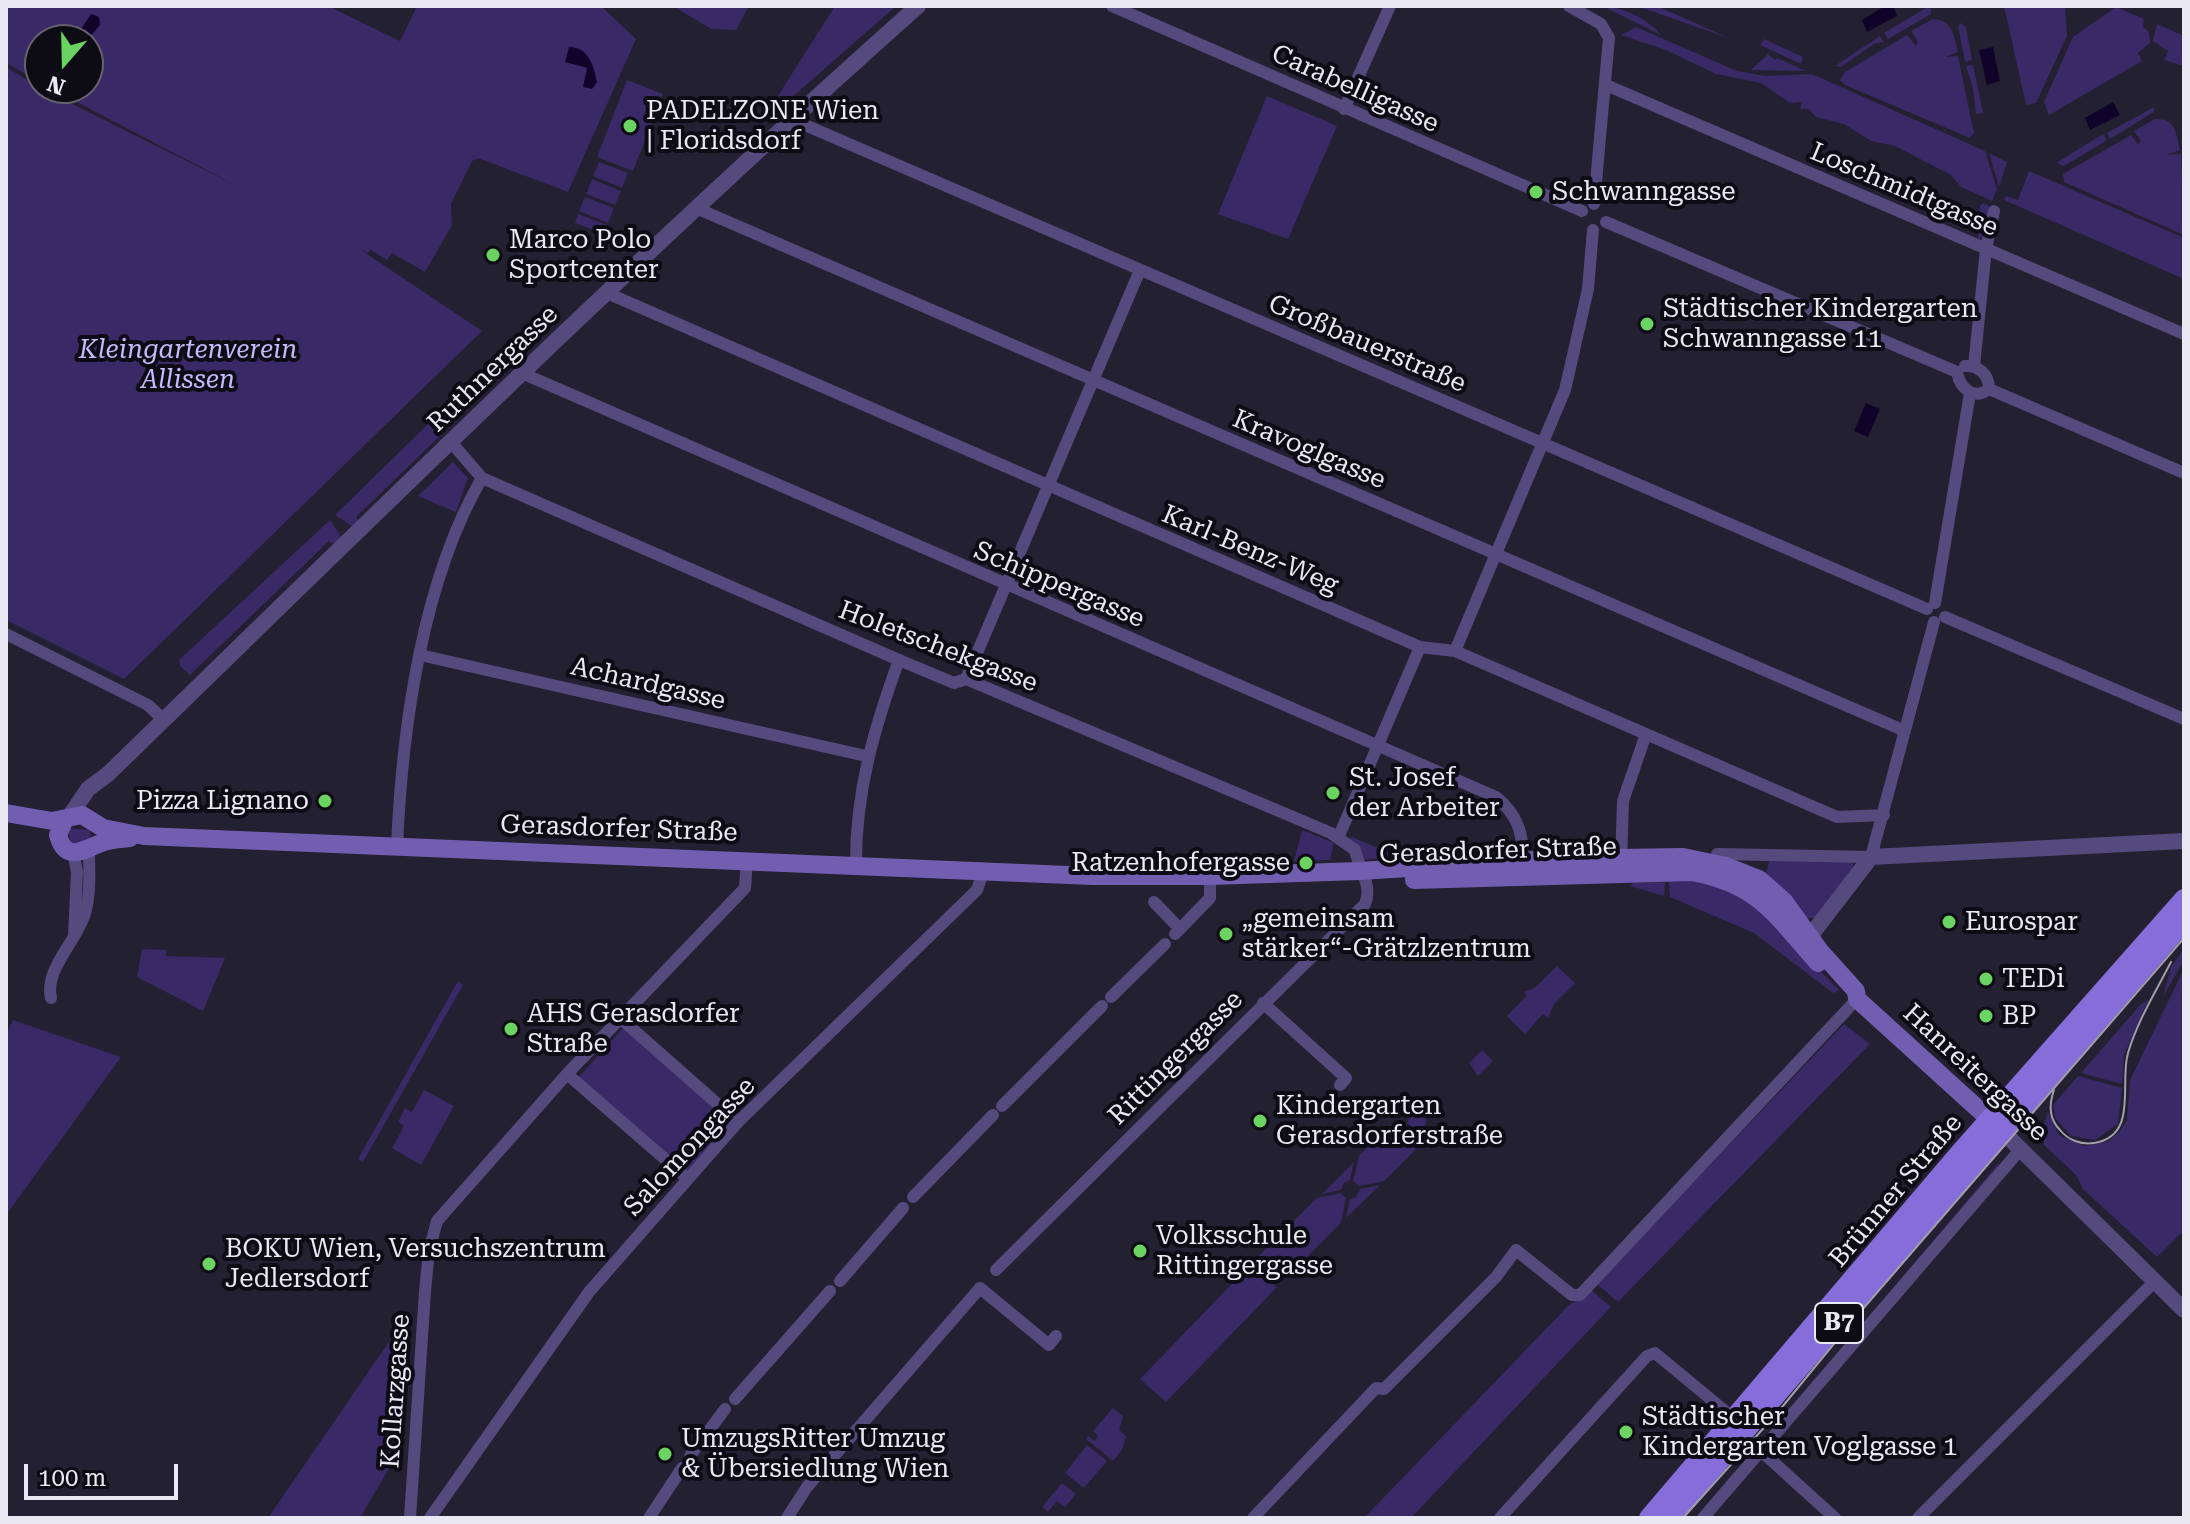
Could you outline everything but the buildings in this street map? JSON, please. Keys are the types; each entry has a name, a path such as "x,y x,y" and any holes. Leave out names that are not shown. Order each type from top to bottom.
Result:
{"main road":[{"name":"Gerasdorfer Straße","path":"6,814 64,824 82,815 144,836"},
{"path":"85,851 98,836 93,821"},
{"name":"Gerasdorfer Straße","path":"64,824 64,848 85,851 103,842 144,836 1210,881 1621,866 1683,857 1726,866 1784,901 1811,935"},
{"name":"Gerasdorfer Straße","path":"1754,885 1824,970 1857,999"},
{"name":"Brünner Straße","path":"1670,1518 2184,899"},
{"name":"Brünner Straße","path":"1649,1518 1730,1421 2184,921"},
{"name":"Hanreitergasse","path":"1811,935 1820,951 1856,991 1857,999 1997,1126"}],"street":[{"name":"Ruthnergasse","path":"64,824 88,789 108,774 696,208 918,6"},
{"name":"Carabelligasse","path":"1112,6 1582,211"},
{"path":"1344,109 1390,6"},
{"path":"1570,6 1601,24 1609,38 1594,204"},
{"name":"Loschmidtgasse","path":"1606,85 2184,334"},
{"name":"Großbauerstraße","path":"791,119 1545,444 1931,606"},
{"path":"1594,204 1604,212 1606,222 1601,229 1593,230 1582,220 1582,211 1594,204"},
{"name":"Kravoglgasse","path":"696,208 1905,731"},
{"path":"1974,366 1986,249 1994,211"},
{"path":"1606,222 1957,372 1962,386 1970,393 1978,395 1989,389"},
{"path":"1455,651 1545,444 1565,390 1578,339 1593,230"},
{"path":"966,679 1140,270"},
{"name":"Karl-Benz-Weg","path":"607,293 1420,647 1455,651 1837,817 1884,815"},
{"path":"1957,372 1960,368 1974,366"},
{"path":"1974,366 1987,379 1989,389"},
{"name":"Schippergasse","path":"524,374 1005,586 1496,797 1505,804 1520,827 1524,869"},
{"path":"1989,389 2184,473"},
{"path":"1970,393 1931,606 1939,620 2184,719"},
{"name":"Holetschekgasse","path":"451,442 482,478 954,683 966,679 1339,836"},
{"path":"397,846 407,721 420,655 451,548 482,478"},
{"path":"1811,935 1871,857 1939,620"},
{"path":"6,634 148,705 164,720"},
{"path":"1363,876 1355,850 1339,836 1420,647"},
{"name":"Achardgasse","path":"420,655 866,756"},
{"path":"856,867 857,827 866,756 899,660"},
{"path":"1621,866 1623,801 1646,734"},
{"name":"Ruthnergasse","path":"93,821 93,802 108,774"},
{"path":"1717,854 1871,857 2184,841"},
{"path":"51,998 52,981 74,936 77,872 85,851"},
{"path":"1754,885 1766,853"},
{"name":"Kollarzgasse","path":"410,1518 428,1264 437,1221 567,1074 745,888 747,860"},
{"name":"Salomongasse","path":"430,1518 589,1292 738,1122 977,890 983,872"},
{"name":"Rittingergasse","path":"996,1270 1365,904 1369,895 1363,876"},
{"path":"1154,902 1178,932 1210,898 1210,881"},
{"path":"913,1197 1165,944"},
{"path":"1253,1518 1376,1388 1384,1389 1496,1277 1516,1250 1572,1295 1580,1295 1857,999"},
{"path":"1263,1003 1346,1078 1340,1085"},
{"path":"620,1018 738,1122"},
{"path":"567,1074 688,1179"},
{"name":"Hanreitergasse","path":"1997,1126 2184,1310"},
{"path":"1703,1518 2020,1150"},
{"path":"840,1281 903,1208"},
{"path":"1918,1518 2154,1282"},
{"path":"787,1518 807,1487 980,1288 1049,1345 1056,1336"},
{"path":"735,1399 830,1291"},
{"path":"1500,1518 1647,1356 1655,1353 1719,1405 1730,1421 1726,1453"},
{"path":"690,1456 725,1409"},
{"path":"1761,1451 1835,1518"},
{"path":"649,1518 682,1468"}],"green space":[{"name":"Kleingartenverein Allissen","path":"6,6 328,6 400,41 417,6 601,6 636,39 568,192 478,158 472,161 451,204 452,225 425,272 392,253 387,260 371,250 367,253 358,248 482,331 124,679 6,620 6,67 24,78 24,104 72,104 239,187 81,104 104,104 104,24 24,24 24,73 6,63"},
{"path":"673,6 749,6 736,30 711,29"},
{"path":"835,6 896,6 797,93 781,105 774,102"},
{"path":"1602,6 1635,15 1661,35"},
{"path":"1637,6 1657,6 1731,39"},
{"path":"2004,6 2065,6 2067,36 2036,103 2026,105"},
{"path":"2116,7 2144,19 2143,27 2149,32 2150,43 2138,53 2142,61 2049,115 2044,102 2073,37"},
{"path":"1926,8 1931,9 1931,14 1888,39 1884,33"},
{"path":"1933,19 1945,22 1954,35 1958,52 1945,57 1958,56 1974,133 1970,138 1845,85 1840,80 1845,72 1907,35 1916,46 1918,42 1911,31"},
{"path":"1961,23 1966,27 1972,60 1965,62 1958,26"},
{"path":"2157,24 2184,36 2184,66 2164,60 2168,51 2153,41"},
{"path":"1636,27 1737,71 1765,76 1812,74 1985,151 1997,189 1992,201 1961,187 1951,175 1895,146 1871,141 1844,124 1816,117 1809,109 1800,109 1802,102 1790,103 1761,83 1716,74 1666,50 1621,35"},
{"path":"1880,36 1884,42 1874,44 1841,67 1835,66"},
{"path":"1764,39 1803,57 1801,64 1760,45"},
{"path":"1768,54 1775,60 1777,58 1806,71 1751,70"},
{"path":"1973,65 1983,113 1976,114 1966,66"},
{"name":"PADELZONE Wien | Floridsdorf","path":"627,80 663,94 633,171 597,157"},
{"path":"1267,96 1337,126 1288,239 1218,214"},
{"path":"2154,107 2154,112 2110,139 2107,133"},
{"path":"2155,119 2167,121 2174,128 2180,150 2167,155 2181,154 2184,235 2064,182 2063,174 2131,135 2138,144 2141,141 2134,131"},
{"path":"2103,134 2107,140 2101,144 2064,166 2056,163"},
{"path":"1989,153 2007,162 1999,187"},
{"path":"599,162 628,173 622,188 593,176"},
{"path":"2029,171 2184,238 2184,279 2004,200 2006,196 2018,200"},
{"path":"592,179 621,191 615,205 586,194"},
{"path":"585,197 614,208 608,223 579,211"},
{"path":"1983,203 1991,207 1985,234 1978,240 1980,206"},
{"path":"578,214 607,225 604,234 575,223"},
{"path":"507,347 523,356 356,517 359,521 352,526 335,515"},
{"path":"453,462 468,478 456,512 418,496"},
{"path":"330,520 341,537 336,545 329,541 190,675 180,666 179,660"},
{"path":"66,828 90,830 91,840 73,847"},
{"path":"1302,830 1334,843 1330,860 1294,861"},
{"path":"1352,837 1393,856 1363,860 1359,848 1349,839"},
{"path":"1770,859 1853,862 1854,872 1815,918 1803,918 1766,873"},
{"path":"1668,877 1735,886 1839,990 1833,993 1754,933 1670,897"},
{"path":"1665,882 1664,896 1630,886 1633,883"},
{"path":"142,949 166,950 166,956 225,958 203,1011 137,977"},
{"path":"2184,949 2184,960 2163,997 2171,967"},
{"path":"1557,966 1575,983 1554,1004 1548,1018 1543,1014 1525,1034 1507,1016 1527,996 1524,992 1535,988"},
{"path":"2184,969 2184,1230 2157,1257 2083,1189 2076,1175 2044,1145 2044,1133 2048,1128 2044,1124 2048,1112 2059,1135 2084,1146 2109,1141 2120,1131 2127,1120 2130,1080"},
{"path":"458,981 463,985 363,1162 358,1159"},
{"path":"2149,999 2124,1055 2122,1084 2081,1073 2141,1004"},
{"path":"13,1020 121,1057 6,1215 6,1033"},
{"path":"1844,1024 1870,1044 1618,1302 1597,1284"},
{"path":"624,1027 731,1124 686,1173 578,1078"},
{"path":"1482,1050 1493,1061 1478,1076 1469,1063"},
{"path":"2078,1076 2122,1088 2118,1124 2095,1140 2071,1136 2055,1118 2053,1105"},
{"path":"424,1090 454,1106 421,1165 392,1148 404,1126 398,1122 405,1108 412,1112"},
{"path":"1417,1112 1426,1121 1417,1130 1408,1121"},
{"path":"1391,1124 1416,1149 1384,1181 1359,1186 1353,1181 1359,1156"},
{"path":"1354,1162 1350,1180 1344,1183 1341,1190 1322,1194"},
{"path":"1998,1164 2001,1166 1767,1437"},
{"path":"1379,1185 1346,1218 1350,1199 1356,1197 1360,1189"},
{"path":"1341,1193 1346,1198 1341,1223 1298,1266 1294,1263 1281,1277 1281,1283 1273,1275 1273,1267 1265,1266 1257,1258 1317,1198"},
{"path":"1252,1263 1260,1271 1258,1273 1277,1287 1166,1402 1140,1379"},
{"path":"1591,1290 1611,1307 1411,1518 1364,1518 1568,1306"},
{"path":"395,1333 404,1350 401,1448 360,1518 268,1518"},
{"path":"1113,1408 1123,1416 1119,1430 1126,1436 1122,1450 1113,1461 1086,1439 1088,1436 1095,1441 1098,1436 1093,1431"},
{"path":"1087,1445 1107,1461 1084,1488 1065,1473"},
{"path":"1062,1483 1076,1494 1065,1507 1057,1501 1048,1512 1042,1507"}],"shaded area":[{"path":"1885,6 1893,6 1897,16 1867,32 1862,20"},
{"path":"91,14 99,17 100,24 84,24"},
{"path":"569,47 581,50 589,59 597,82 592,89 583,87 587,68 565,62"},
{"path":"1993,47 2000,81 1987,85 1979,50"},
{"path":"2113,102 2120,115 2090,130 2085,118"},
{"path":"1866,403 1880,409 1868,437 1854,431"}],"tram line":[{"path":"1683,1518 1778,1412 1855,1318 2184,938"},
{"path":"2054,1090 2052,1116 2056,1126 2067,1137 2094,1143 2108,1138 2117,1130 2124,1107 2128,1053 2171,962"}],"place":[{"name":"PADELZONE Wien | Floridsdorf","path":"630,126"},
{"name":"Schwanngasse","path":"1536,192"},
{"name":"Marco Polo Sportcenter","path":"493,255"},
{"name":"Städtischer Kindergarten Schwanngasse 11","path":"1647,324"},
{"name":"St. Josef der Arbeiter","path":"1333,793"},
{"name":"Pizza Lignano","path":"325,801"},
{"name":"Ratzenhofergasse","path":"1306,863"},
{"name":"Eurospar","path":"1949,922"},
{"name":"„gemeinsam stärker“-Grätzlzentrum","path":"1226,934"},
{"name":"TEDi","path":"1986,979"},
{"name":"BP","path":"1986,1016"},
{"name":"AHS Gerasdorfer Straße","path":"511,1029"},
{"name":"Kindergarten Gerasdorferstraße","path":"1260,1121"},
{"name":"Volksschule Rittingergasse","path":"1140,1251"},
{"name":"BOKU Wien, Versuchszentrum Jedlersdorf","path":"209,1264"},
{"name":"Städtischer Kindergarten Voglgasse 1","path":"1626,1432"},
{"name":"UmzugsRitter Umzug & Übersiedlung Wien","path":"665,1454"}]}
